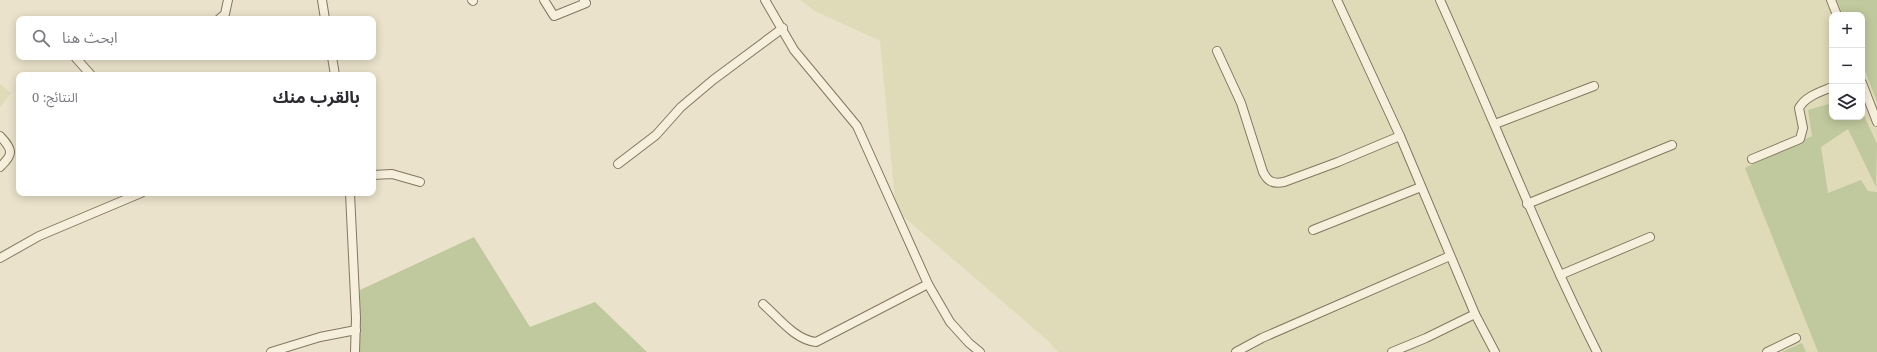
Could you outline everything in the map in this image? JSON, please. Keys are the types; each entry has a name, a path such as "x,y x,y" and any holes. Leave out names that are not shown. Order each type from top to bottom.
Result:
{"street":[{"path":"223,16 228,9 228,0"},
{"path":"322,0 325,16"},
{"path":"544,0 554,16 586,3 584,0"},
{"path":"765,0 783,28 794,50 857,126 928,284 950,322 968,343 980,352"},
{"path":"1336,0 1400,136 1475,314 1495,352"},
{"path":"1440,0 1495,124 1527,204 1597,352"},
{"path":"1831,0 1836,12"},
{"path":"618,164 656,135 681,107 713,80 783,28"},
{"path":"1217,51 1241,103 1263,172 1267,180 1274,184 1284,182 1338,162 1400,136"},
{"path":"78,60 88,72"},
{"path":"332,60 334,72"},
{"path":"1495,124 1594,86"},
{"path":"1752,159 1797,142 1800,139 1803,128 1799,108 1801,104 1820,91 1829,89"},
{"path":"1865,93 1877,122"},
{"path":"0,136 8,144 11,151 10,155 0,167"},
{"path":"1527,204 1672,145"},
{"path":"376,175 392,174 420,182"},
{"path":"1312,230 1421,187"},
{"path":"0,258 39,236 134,196"},
{"path":"350,196 356,330 355,352"},
{"path":"1560,275 1650,237"},
{"path":"1236,352 1262,338 1450,256"},
{"path":"763,304 797,335 808,341 816,342 928,284"},
{"path":"1392,352 1426,338 1475,314"},
{"path":"271,352 320,337 356,330"},
{"path":"1767,352 1796,338"}],"shaded area":[{"path":"800,0 1877,0 1877,352 1058,352 1047,340 896,210 880,41 815,11"},
{"path":"0,84 11,93 0,107"}],"green space":[{"path":"1837,0 1877,0 1877,102 1865,71 1865,12 1842,12"},
{"path":"1829,104 1829,120 1865,120 1865,118 1877,144 1876,187 1848,129 1821,147 1828,193 1861,180 1868,191 1877,192 1877,352 1818,352 1745,168 1812,136 1808,110"},
{"path":"474,237 530,327 595,302 647,352 360,352 360,290"},
{"path":"1802,343 1806,352 1782,352"}]}
